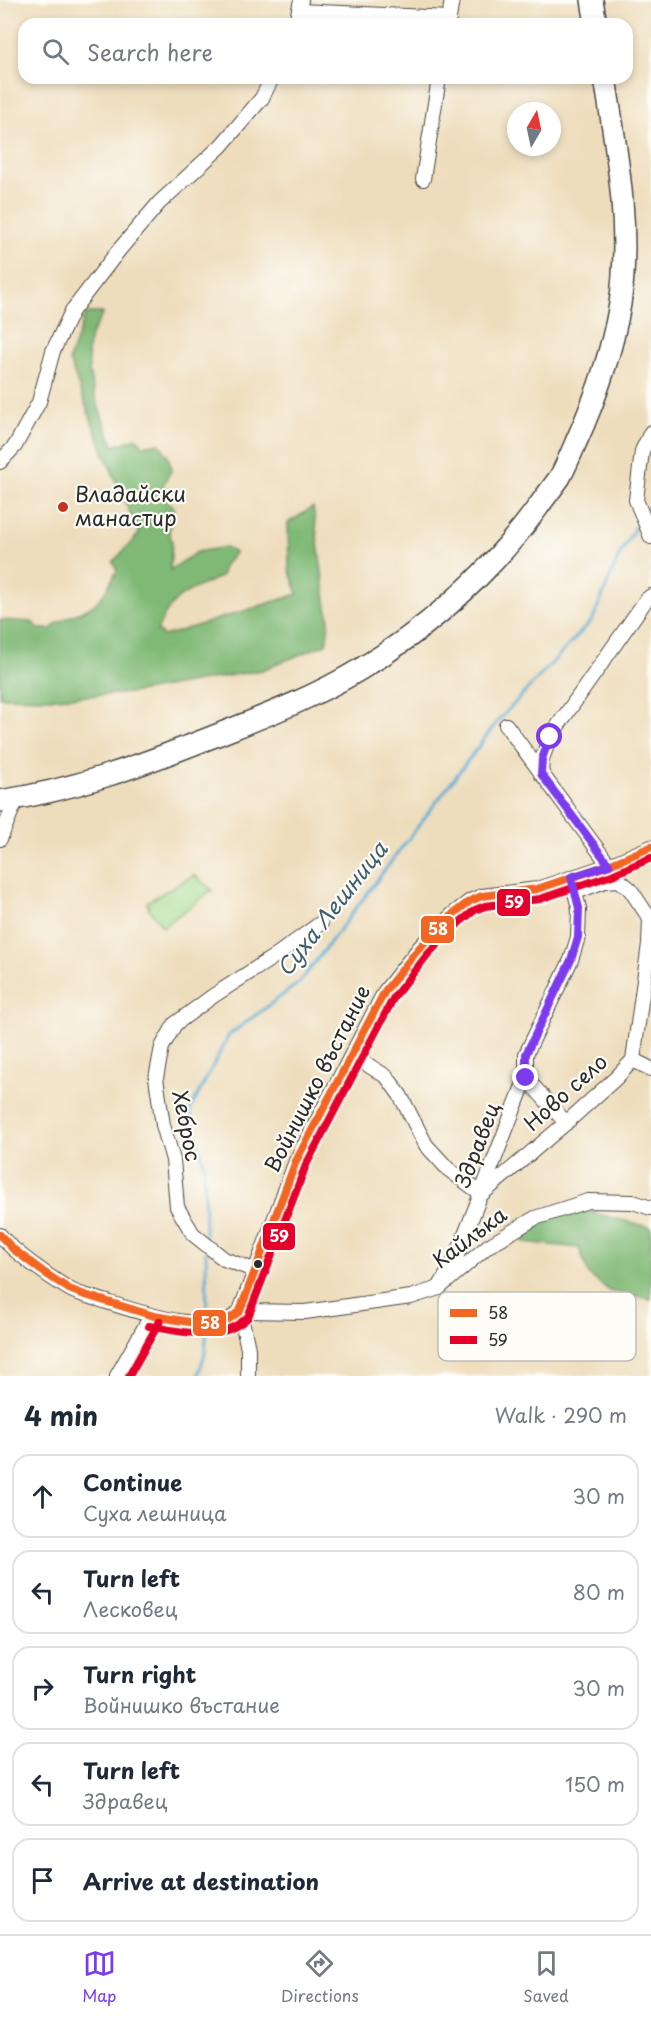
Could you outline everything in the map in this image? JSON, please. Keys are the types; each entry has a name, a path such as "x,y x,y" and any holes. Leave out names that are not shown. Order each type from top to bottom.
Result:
{"highway":[{"path":"592,0 595,18"},
{"path":"8,799 75,786 151,761 292,705 359,670 430,622 474,583 521,530 560,476 588,416 605,367 620,304 625,235 617,157 606,84"}],"street":[{"path":"449,18 452,0"},
{"path":"299,12 399,18"},
{"path":"0,462 15,446 39,402 53,351 72,311 159,202 228,138 262,98 269,84"},
{"path":"423,179 439,84"},
{"path":"649,531 636,500 642,452 651,432"},
{"path":"541,774 542,759 550,737 646,600 651,597"},
{"path":"506,725 609,865"},
{"path":"0,839 8,799"},
{"name":"Войнишко въстание","path":"240,1311 296,1161 385,991 420,947 461,908 482,896 537,889 609,865 651,847"},
{"name":"Здравец","path":"439,1288 456,1258 526,1078 526,1054 571,960 578,937 579,908 571,877"},
{"name":"Ново село","path":"482,1194 566,1123 633,1060 645,1027 650,919 630,889 619,880 604,881 576,892"},
{"name":"Хеброс","path":"254,1270 224,1259 194,1234 177,1207 173,1160 163,1125 156,1078 162,1047 175,1024 321,923"},
{"path":"352,1056 387,1077 400,1095 426,1145 448,1169 482,1194"},
{"path":"633,1060 651,1069"},
{"path":"526,1078 566,1123"},
{"name":"Кайлъка","path":"240,1311 305,1312 411,1297 439,1288 488,1246 535,1218 588,1201 633,1202 651,1208"},
{"path":"0,1235 25,1257 70,1290 152,1316 208,1323 227,1321 240,1311"},
{"path":"240,1311 248,1349 248,1376"},
{"path":"117,1376 152,1316"}],"green space":[{"path":"86,313 103,313 90,339 89,369 95,396 114,446 137,438 143,446 159,443 167,454 172,469 163,485 166,499 174,508 169,532 172,542 170,570 197,552 226,547 235,553 223,567 222,576 182,595 175,601 157,631 164,636 298,594 289,569 288,523 313,507 329,622 326,644 262,670 131,693 55,698 0,697 0,620 32,622 39,629 51,629 64,619 94,605 117,570 113,562 139,534 102,449 69,360"},
{"path":"194,875 212,890 163,927 149,909 147,902"},
{"path":"569,1207 651,1227 651,1299 636,1296 636,1292 610,1291 589,1275 579,1248 524,1242 519,1228"}],"waterway":[{"name":"Суха Лешница","path":"645,513 651,505"},
{"name":"Суха Лешница","path":"205,1238 204,1165 190,1110 229,1035 300,982 497,722 593,619 618,558 639,521"},
{"name":"Суха Лешница","path":"206,1251 207,1319"},
{"name":"Суха Лешница","path":"198,1376 205,1353 207,1326"}],"transit line":[{"name":"58","path":"0,1235 13,1249 42,1271 69,1289 82,1294 154,1316 195,1323 213,1323 229,1319 240,1311 296,1161 385,991 420,947 453,914 470,901 482,896 537,889 609,865 651,847"},
{"name":"59","path":"149,1326 188,1333 214,1333 237,1325 248,1317 306,1165 394,997 428,954 460,922 475,910 485,906 540,899 612,875 651,858"},
{"name":"59","path":"129,1376 160,1321"}],"place":[{"name":"Владайски манастир","path":"63,507"}],"route":[{"path":"526,1078 526,1054 571,960 578,937 579,908 571,877 609,865 541,774 542,759 550,737"}]}
